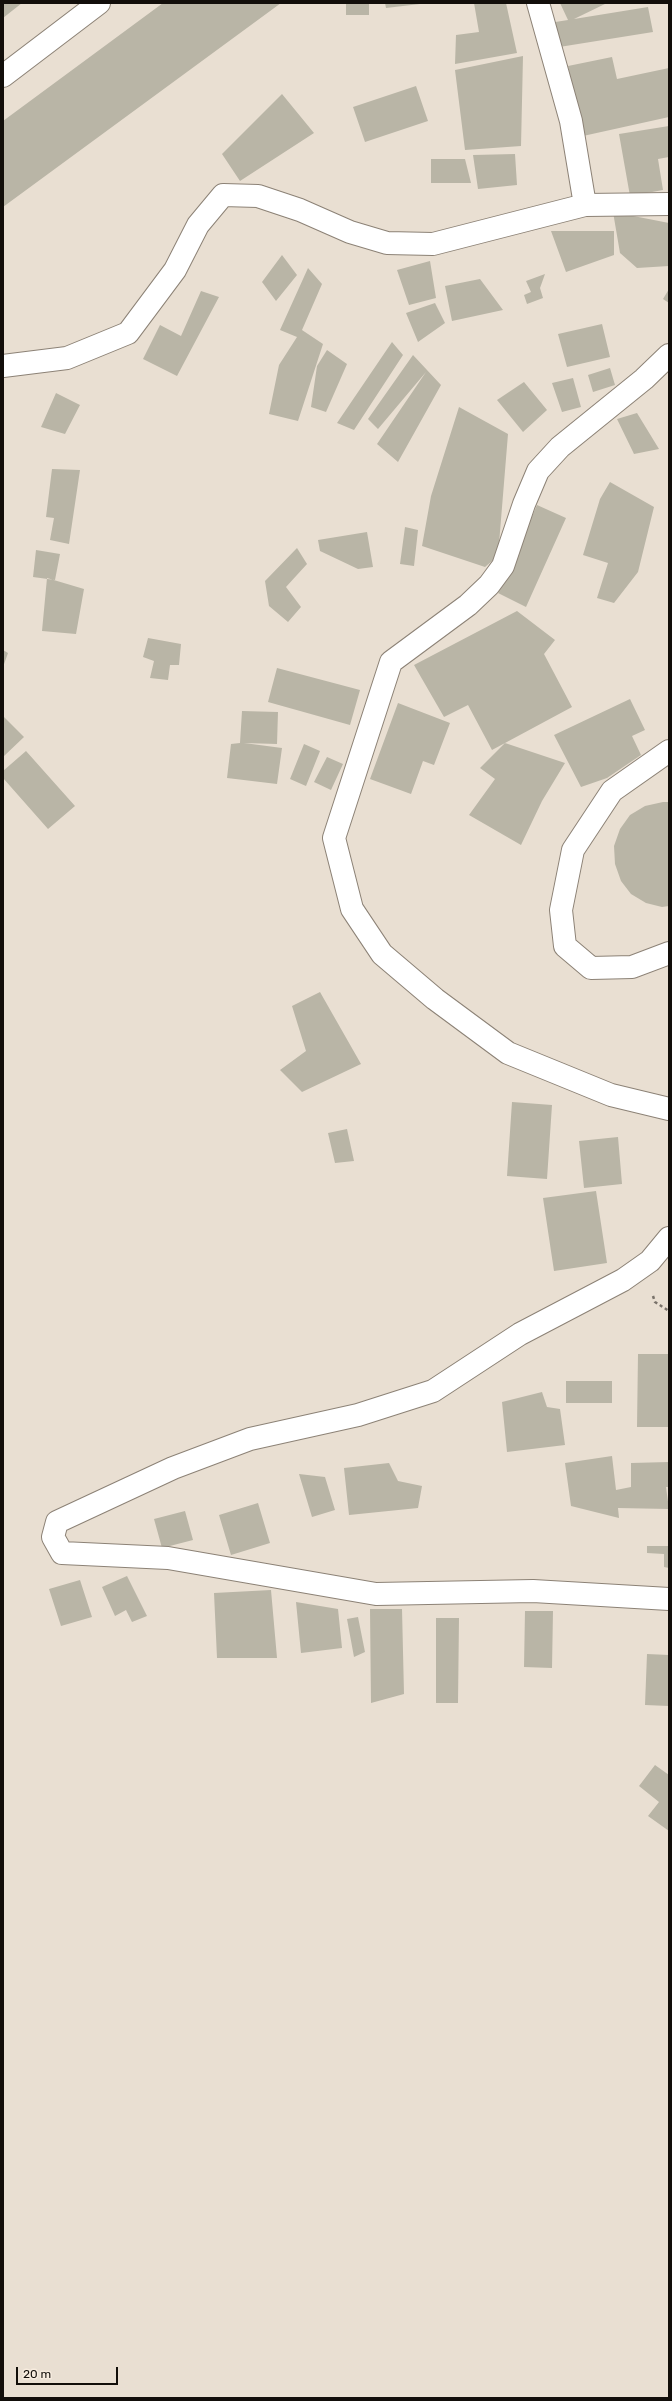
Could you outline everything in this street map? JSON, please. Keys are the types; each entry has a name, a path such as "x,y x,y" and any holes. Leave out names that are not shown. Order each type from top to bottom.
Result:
{"street":[{"path":"3,76 99,3"},
{"path":"538,3 571,121 585,205"},
{"path":"3,366 67,358 128,333 175,270 198,224 223,195 258,196 300,210 350,232 387,243 433,244 585,205 669,204"},
{"path":"669,355 644,379 560,447 538,471 524,504 503,566 489,585 468,605 391,662 334,838 352,909 382,954 435,999 508,1053 611,1094 669,1109"},
{"path":"669,752 612,791 573,850 561,910 565,946 591,968 632,967 669,953"},
{"path":"669,1238 650,1261 623,1280 520,1334 433,1390 358,1415 250,1439 173,1468 57,1522 53,1537 62,1553 168,1558 376,1594 533,1591 669,1599"}],"building":[{"path":"3,3 22,3 3,18"},
{"path":"163,3 281,3 3,207 3,121"},
{"path":"346,3 369,3 369,15 346,15"},
{"path":"385,3 420,3 420,4 386,8"},
{"path":"474,3 506,3 517,53 455,64 456,35 479,32"},
{"path":"560,3 607,3 574,19 648,7 653,32 553,48 549,23 568,20"},
{"path":"523,56 521,146 465,150 455,70"},
{"path":"612,57 617,79 669,68 669,117 583,136 568,66"},
{"path":"416,86 428,121 365,142 353,107"},
{"path":"282,94 314,133 240,181 222,154"},
{"path":"669,126 669,157 658,159 663,190 630,196 619,134"},
{"path":"515,154 517,185 478,189 473,155"},
{"path":"431,159 465,159 471,183 431,183"},
{"path":"613,212 669,223 669,266 637,268 620,253"},
{"path":"551,231 614,231 614,255 566,272"},
{"path":"282,255 297,275 276,301 262,282"},
{"path":"430,261 436,298 409,305 397,270"},
{"path":"308,268 322,284 302,330 323,344 298,421 269,414 279,365 297,337 280,330"},
{"path":"545,274 540,288 543,298 527,304 524,295 531,292 526,281"},
{"path":"480,279 503,310 452,321 445,286"},
{"path":"669,289 669,303 663,299"},
{"path":"201,291 219,297 177,376 143,359 160,325 181,336"},
{"path":"435,303 445,323 418,342 406,313"},
{"path":"602,324 610,357 567,367 558,334"},
{"path":"392,342 403,355 354,430 337,423"},
{"path":"327,350 347,364 326,412 311,407 317,366"},
{"path":"413,355 441,385 398,462 377,444 426,372 378,429 368,419"},
{"path":"610,368 615,385 593,392 588,375"},
{"path":"573,378 581,407 562,412 552,383"},
{"path":"524,382 547,410 523,432 497,400"},
{"path":"56,393 80,405 65,434 41,427"},
{"path":"459,407 508,434 498,556 485,567 422,546 431,496"},
{"path":"637,413 659,449 634,454 617,419"},
{"path":"52,469 80,470 69,544 50,540 54,518 46,517"},
{"path":"610,482 654,507 638,572 614,603 597,598 608,563 583,555 600,499"},
{"path":"537,505 566,518 526,607 498,593"},
{"path":"405,527 418,530 414,566 400,564"},
{"path":"367,532 373,567 358,569 320,551 318,540"},
{"path":"297,548 307,564 286,587 301,607 288,622 269,606 265,581"},
{"path":"36,550 60,554 55,580 33,577"},
{"path":"47,578 84,589 76,634 42,631"},
{"path":"517,611 555,640 544,654 572,707 492,750 468,705 444,717 414,665"},
{"path":"148,638 181,644 179,665 170,665 168,680 150,678 154,661 143,657"},
{"path":"3,650 8,653 3,667"},
{"path":"277,668 360,690 350,725 268,702"},
{"path":"630,699 645,730 632,736 641,755 607,778 581,787 554,735"},
{"path":"398,703 450,723 434,765 423,761 411,794 370,779"},
{"path":"242,711 278,712 277,744 244,743 282,748 277,784 227,778 231,744 240,743"},
{"path":"3,716 24,737 3,757"},
{"path":"505,743 565,763 542,801 521,845 469,815 495,779 480,768"},
{"path":"304,744 320,751 306,786 290,779"},
{"path":"26,751 75,806 48,829 3,778 3,771"},
{"path":"327,757 343,764 331,790 314,782"},
{"path":"669,802 669,906 662,907 646,903 631,894 621,881 615,864 614,846 620,829 630,815 645,806"},
{"path":"320,992 361,1064 302,1092 280,1070 306,1051 292,1006"},
{"path":"512,1102 552,1105 547,1179 507,1176"},
{"path":"347,1129 354,1161 335,1163 328,1133"},
{"path":"618,1137 622,1184 584,1188 579,1141"},
{"path":"596,1191 607,1263 554,1271 543,1198"},
{"path":"638,1354 669,1354 669,1427 637,1427"},
{"path":"566,1381 612,1381 612,1403 566,1403"},
{"path":"542,1392 547,1407 560,1409 565,1445 507,1452 502,1402"},
{"path":"612,1456 616,1490 631,1487 631,1463 669,1462 669,1487 666,1487 669,1509 618,1508 619,1518 571,1506 565,1463"},
{"path":"389,1463 398,1481 422,1486 418,1508 349,1515 344,1468"},
{"path":"299,1474 325,1477 335,1510 312,1517"},
{"path":"258,1503 270,1543 231,1555 219,1515"},
{"path":"185,1511 193,1540 162,1548 154,1519"},
{"path":"647,1546 669,1546 669,1568 664,1567 664,1554 647,1553"},
{"path":"127,1576 147,1616 132,1622 126,1610 115,1616 102,1587"},
{"path":"80,1580 92,1617 61,1626 49,1589"},
{"path":"271,1590 277,1658 217,1658 214,1593"},
{"path":"296,1602 338,1609 342,1648 301,1653"},
{"path":"370,1609 402,1609 404,1694 371,1703"},
{"path":"525,1611 553,1611 552,1668 524,1667"},
{"path":"358,1617 365,1652 354,1657 347,1619"},
{"path":"436,1618 459,1618 458,1703 436,1703"},
{"path":"647,1654 669,1655 669,1706 645,1705"},
{"path":"655,1765 669,1775 669,1831 648,1816 659,1802 639,1786"}]}
